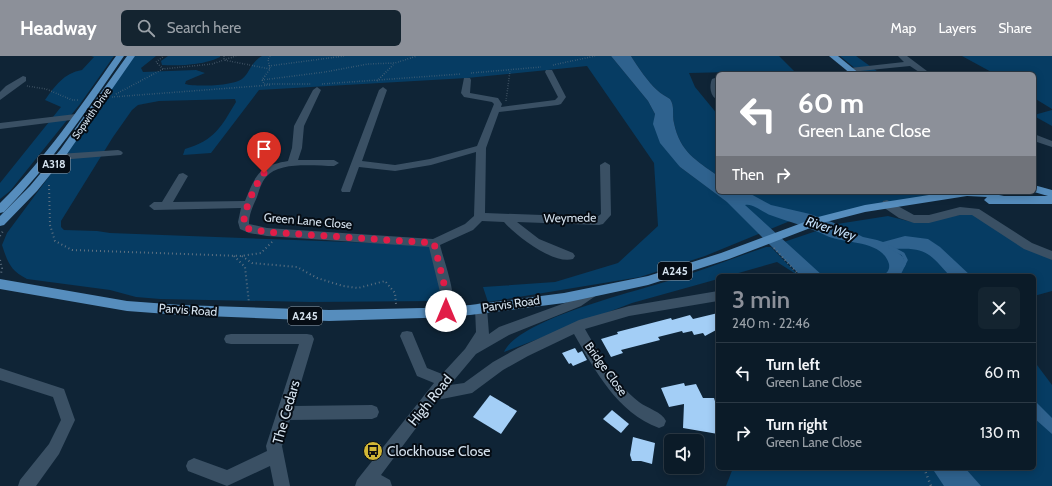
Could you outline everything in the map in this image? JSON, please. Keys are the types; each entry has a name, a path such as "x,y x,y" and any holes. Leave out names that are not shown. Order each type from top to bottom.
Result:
{"main road":[{"name":"Sopwith Drive","path":"0,209 19,190 76,117 120,56"},
{"name":"Sopwith Drive","path":"0,222 20,204 58,158 131,56"},
{"path":"833,56 853,72"},
{"path":"1036,189 1052,195"},
{"name":"Parvis Road","path":"0,279 18,286 98,302 155,308 278,315 397,314 481,308 593,292 644,281 757,245 797,228 833,216 887,204 960,194"},
{"name":"Parvis Road","path":"1036,194 1052,195"},
{"name":"A245","path":"905,201 1052,200"}],"street":[{"path":"902,56 924,72"},
{"path":"853,72 913,63"},
{"path":"446,311 446,292 434,243 469,227 479,217 481,148 486,131 501,110 558,102 562,97 550,72"},
{"path":"1,96 23,79"},
{"path":"467,80 465,93 468,95 495,100 501,110"},
{"path":"716,81 714,86 716,92"},
{"path":"292,164 297,148 299,126 316,86"},
{"path":"346,190 382,90"},
{"path":"1,123 76,117"},
{"path":"1036,138 1052,144"},
{"path":"356,164 395,168 431,162 481,148"},
{"path":"58,158 118,153"},
{"name":"Green Lane Close","path":"334,163 281,165 264,173 259,180 248,204 243,221 244,226 249,229 278,232 434,243"},
{"name":"Weymede","path":"479,217 599,221 606,215 604,165"},
{"path":"166,205 183,176"},
{"path":"154,206 248,204"},
{"path":"887,204 907,217 915,220 966,211 975,212 1028,246 1052,256"},
{"path":"507,218 528,240 555,252 569,256"},
{"name":"High Road","path":"470,353 504,331 577,303 593,292"},
{"path":"432,394 467,389 498,366 523,352 577,327 629,311 686,300 716,296"},
{"name":"High Road","path":"366,482 432,394 470,353 484,333 481,308"},
{"name":"Bridge Close","path":"577,327 619,391 644,414 659,421"},
{"path":"407,336 422,372 444,382"},
{"name":"The Cedars","path":"231,339 307,339 274,446 282,486"},
{"path":"0,374 59,393 68,420 54,449 26,486"},
{"path":"284,413 372,412"},
{"path":"194,466 227,478 276,455"},
{"path":"366,482 384,486"}],"path":[{"path":"163,69 156,62 164,56"},
{"path":"111,96 163,69 204,65 236,56"},
{"path":"270,56 268,59 270,69"},
{"path":"269,66 344,56"},
{"path":"262,80 326,72 368,64 395,63 417,56"},
{"path":"576,60 580,56"},
{"path":"224,60 270,69"},
{"path":"376,81 395,63"},
{"path":"262,80 270,69"},
{"path":"262,80 264,84 316,86 429,76 510,71 501,110"},
{"path":"114,97 281,84"},
{"path":"13,88 46,90 72,100 80,100"},
{"path":"49,182 50,225 55,241 72,250 241,256 261,252 271,245 278,232"},
{"path":"771,247 773,247 798,274"},
{"path":"233,256 245,267 249,304"},
{"path":"241,256 252,263 297,267 317,278 343,286 358,288 385,281 395,293 397,314"},
{"path":"0,260 2,268 0,279"},
{"path":"925,470 931,486"}],"shaded area":[{"path":"91,56 114,56 80,104 10,191 0,199 0,183 61,107 45,100 60,81 70,74 82,70 94,57"},
{"path":"133,56 156,56 141,68 143,72 196,70 205,73 186,81 185,84 205,86 231,83 242,79 255,62 262,56 611,56 648,101 655,114 654,124 680,167 726,201 733,194 956,194 833,216 790,221 705,256 640,277 488,302 483,287 555,282 618,263 658,226 654,163 587,66 467,78 259,90 211,153 183,155 185,149 204,141 216,132 236,102 235,99 159,101 138,105 132,110 113,137 61,221 61,227 64,230 430,245 442,293 436,301 311,302 160,299 136,297 110,290 27,279 21,276 10,265 2,245 7,233 59,163"},
{"path":"168,56 220,57 207,62 162,65 161,61"},
{"path":"631,56 779,56 795,72 689,73 695,87 716,113 716,175 696,160 685,148 680,141 673,120 672,102 660,93 643,74"},
{"path":"840,56 856,56 878,72 860,72"},
{"path":"962,56 1052,56 1052,109 1036,99 1036,72 991,72"},
{"path":"1052,110 1052,126 1036,117 1036,114"},
{"path":"973,213 1052,260 1052,291 1036,295 1036,274 799,274 772,246 837,224 888,216 912,222"},
{"path":"766,247 771,247 797,274 777,262 735,274 716,274 716,280 632,303 504,352 514,340 531,329 554,318 579,308 680,277"},
{"path":"1036,364 1052,385 1052,486 726,486 732,470 1036,470"}],"water":[{"path":"611,56 631,56 654,87 670,99 672,102 674,123 680,141 696,160 716,175 716,194 680,167 660,143 653,124 655,114 648,101"},
{"path":"716,194 751,194 771,205 810,214 837,224 863,237 883,242 905,236 928,239 940,247 969,274 948,274 926,253 913,249 894,249 903,257 906,264 901,274 885,274 888,271 889,264 885,256 871,247 835,239 806,227 770,215 751,205 745,205 821,274 799,274 727,202"},
{"path":"1036,402 1052,418 1052,434 1036,420"},
{"path":"933,470 967,470 981,486 944,486"}],"building":[{"path":"716,313 716,330 705,336 703,333 694,335 692,331 683,333 682,331 658,337 660,340 621,350 623,353 611,357 601,339 618,334 617,332 671,318 672,320 690,315 693,319"},
{"path":"575,348 578,353 582,351 587,360 573,366 571,363 569,364 562,353"},
{"path":"684,383 685,386 696,384 703,398 714,398 716,404 716,434 683,428 684,404 669,407 661,388"},
{"path":"490,395 517,411 501,434 473,417"},
{"path":"612,410 629,424 621,433 603,419"},
{"path":"633,437 655,443 652,464 641,461 632,461 630,455"}],"waterway":[{"name":"River Wey","path":"890,247 903,254 906,260 903,266"}],"place":[{"name":"Clockhouse Close","path":"373,451"}],"route":[{"path":"264,173 259,180 248,204 243,221 244,226 249,229 267,232 434,243 443,274 446,292 446,311"}]}
